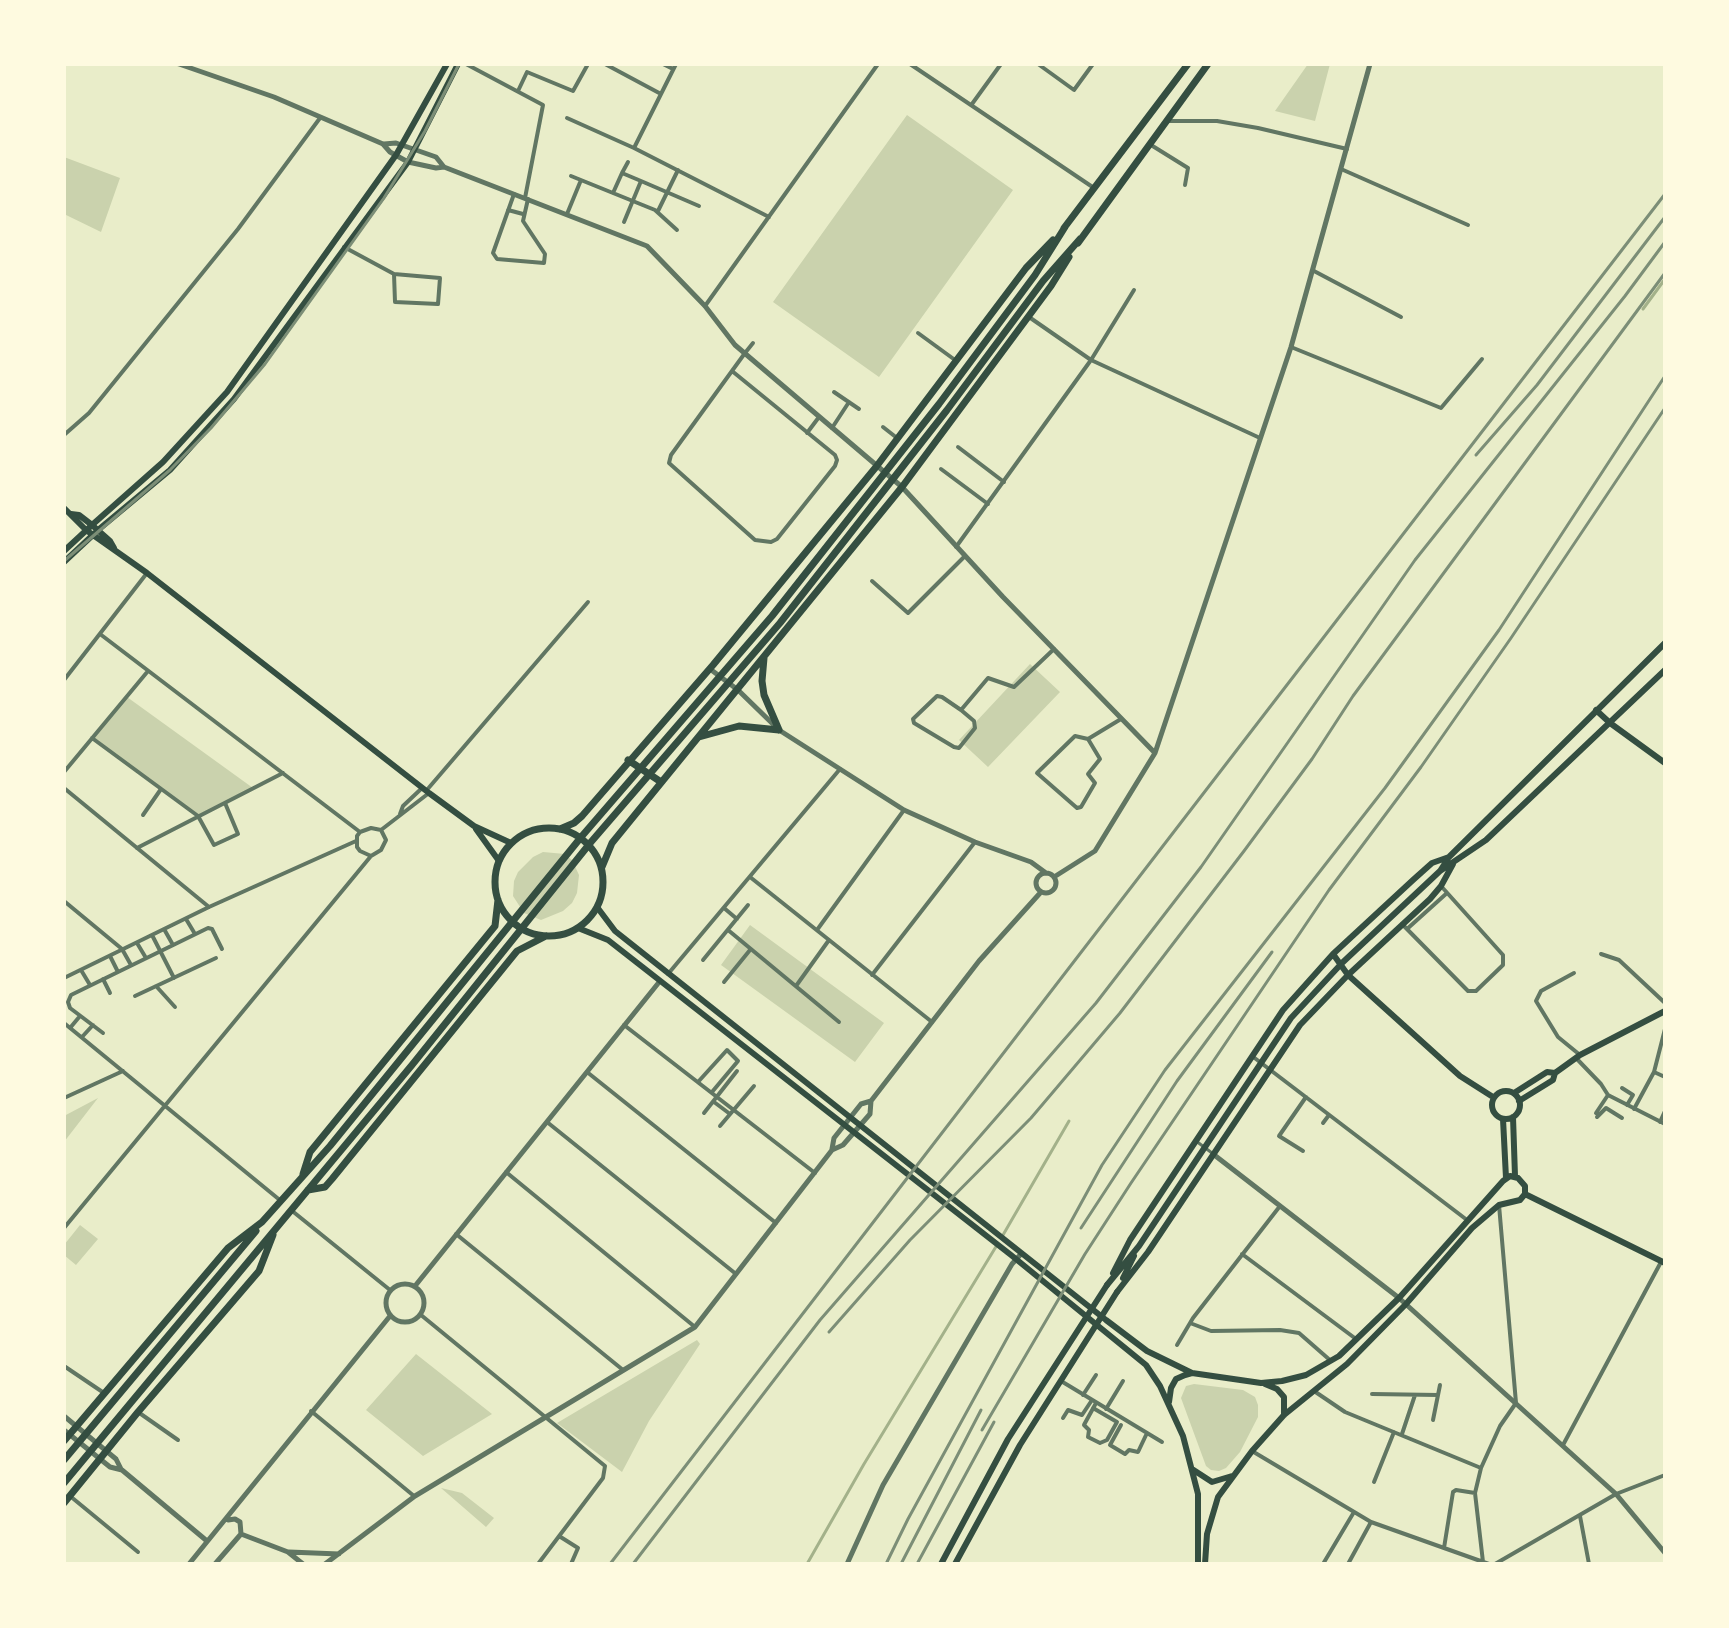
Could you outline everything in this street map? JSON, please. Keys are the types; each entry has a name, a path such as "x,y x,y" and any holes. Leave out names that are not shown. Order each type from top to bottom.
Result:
{"highway":[{"path":"64,1460 238,1255 262,1222 330,1146 582,836 772,616 939,404 1035,275 1065,227 1188,64"},
{"path":"602,867 612,843 902,487 1029,317 1080,239 1208,64"},
{"path":"560,829 582,816 710,669 876,467 1026,268 1065,227"},
{"path":"64,1483 338,1155 591,842 780,623 947,410 1043,281 1080,239"},
{"path":"777,587 805,607"},
{"path":"699,737 739,726 779,730 764,695 765,656"},
{"path":"628,760 661,782"},
{"path":"302,1177 310,1152 495,926 498,900 495,880 499,861 511,843 525,833 542,828 560,829 586,842 596,853 602,867 604,881 597,907 578,928 562,934 546,936 530,933 505,914 498,900"},
{"path":"308,1190 325,1187 332,1179 517,951 546,936"},
{"path":"66,1435 228,1248 262,1222"},
{"path":"67,1500 259,1271 275,1229"}],"main road":[{"path":"64,561 227,392 396,155 447,64"},
{"path":"64,551 92,530 106,524 170,470 234,399 408,162 458,64"},
{"path":"333,245 343,249"},
{"path":"262,342 271,348"},
{"path":"64,508 73,520 92,530 426,791 474,826 511,843"},
{"path":"1107,1285 1139,1246 1291,1018 1342,963 1440,871 1451,854 1665,643"},
{"path":"1440,871 1486,840 1665,670"},
{"path":"1596,710 1665,763"},
{"path":"1555,750 1569,763"},
{"path":"474,826 499,861"},
{"path":"941,1564 1008,1439 1107,1285 1130,1240 1283,1010 1333,954 1432,863 1451,854 1461,858"},
{"path":"955,1564 1020,1445 1117,1292 1148,1252 1300,1025 1348,975 1405,927 1441,886 1453,864"},
{"path":"597,907 615,931 824,1104"},
{"path":"578,928 608,940 824,1104 1103,1323 1147,1351 1192,1373 1261,1383 1277,1389 1284,1397 1284,1415"},
{"path":"1333,954 1348,975 1460,1076 1493,1097"},
{"path":"1519,1101 1553,1080 1555,1073 1578,1057 1665,1011"},
{"path":"1493,1097 1503,1091 1514,1093 1547,1072 1555,1073"},
{"path":"1493,1097 1492,1108 1503,1119 1513,1117 1519,1110 1519,1101 1514,1093"},
{"path":"1513,1117 1515,1176"},
{"path":"1503,1119 1506,1178"},
{"path":"1261,1383 1306,1375 1331,1361 1357,1340 1399,1298 1500,1184 1506,1178 1515,1176"},
{"path":"1205,1564 1207,1534 1218,1497 1252,1451 1284,1415 1347,1364 1406,1304 1472,1228 1499,1205 1520,1200 1525,1194 1524,1183 1515,1176"},
{"path":"1525,1194 1663,1262"},
{"path":"1117,1292 1139,1246"},
{"path":"1103,1323 1146,1365 1183,1436 1199,1510 1198,1564"},
{"path":"1168,1404 1176,1379 1192,1373"},
{"path":"1192,1469 1212,1482 1235,1474"}],"street":[{"path":"179,64 274,97 383,144 408,162 444,167 647,246 705,306 735,345 902,487 1155,753"},
{"path":"466,64 543,105 523,214 523,221 545,254 543,264 494,258 493,253 514,194"},
{"path":"518,91 527,72 573,91 588,64"},
{"path":"605,64 661,94"},
{"path":"634,148 674,67 663,64"},
{"path":"705,306 878,64"},
{"path":"910,64 1094,188"},
{"path":"972,104 1001,64"},
{"path":"1038,64 1074,90 1093,64"},
{"path":"1054,877 1095,851 1155,753 1291,347 1370,64"},
{"path":"64,435 89,413 229,240 320,118"},
{"path":"567,118 634,148 769,217"},
{"path":"1166,121 1231,123 1347,149"},
{"path":"383,144 402,145 436,157 444,167"},
{"path":"1150,144 1188,168 1185,185"},
{"path":"613,193 628,162"},
{"path":"1341,169 1468,225"},
{"path":"658,211 678,170"},
{"path":"622,173 699,206"},
{"path":"571,176 658,211 677,230"},
{"path":"567,214 581,180"},
{"path":"624,222 641,181"},
{"path":"508,210 523,214"},
{"path":"343,249 394,274 440,278 438,304 395,302 394,274"},
{"path":"1314,271 1401,317"},
{"path":"956,547 1091,360 1134,290"},
{"path":"1029,317 1091,360 1262,439"},
{"path":"918,333 956,361"},
{"path":"732,371 835,455 836,464 777,539 765,543 758,542 669,463 671,455 745,353 753,343"},
{"path":"1291,347 1441,408 1482,359"},
{"path":"834,392 859,409"},
{"path":"832,428 849,402"},
{"path":"807,433 819,417"},
{"path":"883,427 897,438"},
{"path":"958,447 1004,482"},
{"path":"941,469 988,504"},
{"path":"872,581 908,613 965,556"},
{"path":"64,680 147,573"},
{"path":"381,830 407,812 588,602"},
{"path":"100,634 360,832"},
{"path":"961,710 988,678 1014,687 1054,649"},
{"path":"710,669 738,690 779,730 904,810 975,842 1031,862 1054,877"},
{"path":"64,772 148,671"},
{"path":"937,696 961,710 974,721 975,728 959,748 914,723 913,719 937,696"},
{"path":"1088,739 1100,759 1088,774 1095,783 1081,807 1077,808 1037,773 1075,736 1088,739 1121,719"},
{"path":"92,738 198,816 214,845 236,836 238,831 225,803"},
{"path":"668,974 840,769"},
{"path":"137,848 283,773"},
{"path":"64,788 209,907"},
{"path":"143,815 161,789"},
{"path":"400,814 403,806 426,791"},
{"path":"817,930 904,810"},
{"path":"64,978 209,907 356,841 360,832 371,828 385,834 384,845 371,856 64,1228"},
{"path":"356,841 360,851 371,856"},
{"path":"872,975 975,842"},
{"path":"1046,873 1040,874 1036,880 1041,892 1048,893 1054,889 1054,877"},
{"path":"750,877 932,1022"},
{"path":"1441,886 1504,957 1503,965 1476,991 1466,989 1405,927 1447,893"},
{"path":"832,1150 843,1145 870,1114 871,1101 1015,917 1041,892"},
{"path":"64,901 122,949 132,965"},
{"path":"703,960 748,905"},
{"path":"724,908 737,919"},
{"path":"186,918 195,934"},
{"path":"103,1033 70,1008 68,999 71,995 211,928 222,949"},
{"path":"164,929 173,945"},
{"path":"728,930 839,1022"},
{"path":"152,935 174,978"},
{"path":"796,986 829,940"},
{"path":"137,942 146,958"},
{"path":"724,982 750,949"},
{"path":"1601,954 1619,960 1665,1003"},
{"path":"109,955 118,972"},
{"path":"135,996 216,958"},
{"path":"81,970 90,985"},
{"path":"1574,973 1541,991 1536,1001 1558,1037 1608,1095 1662,1123 1665,1111"},
{"path":"103,979 110,993"},
{"path":"415,1286 660,981"},
{"path":"156,986 175,1007"},
{"path":"70,1028 80,1016"},
{"path":"64,1023 281,1201"},
{"path":"82,1037 93,1025"},
{"path":"624,1025 698,1082 715,1099 815,1173"},
{"path":"1634,1109 1654,1072 1665,1029"},
{"path":"698,1082 727,1050 738,1061 711,1093"},
{"path":"1252,1056 1467,1220"},
{"path":"64,1098 123,1071"},
{"path":"704,1113 737,1071"},
{"path":"587,1072 776,1223"},
{"path":"1654,1072 1665,1077"},
{"path":"720,1126 754,1086"},
{"path":"1622,1088 1633,1095 1627,1105"},
{"path":"1608,1095 1596,1115 1603,1109 1611,1110 1622,1118"},
{"path":"1303,1151 1279,1134 1306,1097"},
{"path":"1611,1110 1619,1100"},
{"path":"325,1564 415,1496 695,1327 832,1150 834,1138 861,1104 871,1101"},
{"path":"1323,1123 1329,1115"},
{"path":"547,1122 736,1274"},
{"path":"1196,1141 1406,1304 1616,1494 1665,1553"},
{"path":"506,1172 695,1327"},
{"path":"1252,1451 1371,1522 1486,1563 1475,1493 1481,1468 1500,1426 1516,1403 1499,1205"},
{"path":"1177,1345 1190,1323 1280,1206"},
{"path":"291,1210 390,1290"},
{"path":"456,1234 623,1370"},
{"path":"1242,1254 1357,1340"},
{"path":"847,1564 883,1485 1018,1257"},
{"path":"1563,1445 1663,1262"},
{"path":"401,1284 415,1286 423,1297 421,1315 409,1322 390,1316 385,1306 390,1290 401,1284"},
{"path":"421,1315 603,1463 606,1469 603,1478 538,1564"},
{"path":"189,1564 390,1316"},
{"path":"1190,1323 1211,1331 1280,1330 1299,1333 1331,1361"},
{"path":"64,1366 104,1393"},
{"path":"1083,1395 1096,1375"},
{"path":"1061,1381 1083,1395 1117,1422 1107,1440 1100,1443 1088,1437 1089,1430 1084,1425 1094,1404"},
{"path":"1106,1409 1123,1381"},
{"path":"1433,1420 1440,1385"},
{"path":"1314,1391 1345,1412 1481,1468"},
{"path":"1372,1394 1438,1395"},
{"path":"1402,1434 1415,1395"},
{"path":"1094,1404 1162,1442"},
{"path":"1063,1418 1068,1410 1082,1415 1094,1404"},
{"path":"311,1411 415,1496"},
{"path":"138,1412 178,1440"},
{"path":"64,1416 116,1459 122,1470 207,1541"},
{"path":"1121,1425 1110,1445 1125,1454 1129,1450 1138,1452 1147,1433"},
{"path":"1374,1482 1395,1431"},
{"path":"66,1435 110,1467 122,1470"},
{"path":"1495,1564 1616,1494 1665,1475"},
{"path":"1444,1548 1453,1492 1475,1493"},
{"path":"67,1500 138,1552"},
{"path":"1323,1564 1354,1512"},
{"path":"1580,1516 1589,1564"},
{"path":"215,1564 241,1534 240,1522 235,1519 224,1522"},
{"path":"1348,1564 1371,1522"},
{"path":"241,1534 288,1552 303,1564"},
{"path":"559,1536 578,1548 571,1564"},
{"path":"288,1552 339,1554"}],"green space":[{"path":"1308,64 1330,64 1315,121 1275,111"},
{"path":"907,115 1013,190 879,377 773,302"},
{"path":"64,157 120,178 101,232 64,214"},
{"path":"1030,664 1060,692 988,767 959,740"},
{"path":"127,697 253,788 200,816 93,738"},
{"path":"543,852 565,854 572,860 579,875 577,893 572,903 563,911 541,920 524,913 513,896 518,872"},
{"path":"750,925 884,1023 855,1062 721,965"},
{"path":"98,1098 64,1142 64,1116"},
{"path":"80,1225 98,1239 76,1265 64,1255 64,1245"},
{"path":"697,1340 700,1344 649,1421 622,1472 557,1423"},
{"path":"416,1354 492,1414 423,1456 366,1410"},
{"path":"1194,1384 1243,1390 1255,1397 1258,1405 1258,1417 1240,1452 1226,1468 1219,1471 1206,1466 1181,1398 1186,1386"},
{"path":"441,1488 462,1493 494,1518 486,1527"}],"waterway":[{"path":"1643,309 1665,279"},
{"path":"1003,1235 1069,1121"},
{"path":"807,1564 997,1245"}],"railway":[{"path":"64,561 170,470 211,428 265,364 384,198 425,131 459,64"},
{"path":"610,1564 1665,194"},
{"path":"1476,455 1537,385 1665,217"},
{"path":"633,1564 820,1320 1096,1003 1201,867 1415,560 1665,242"},
{"path":"829,1332 910,1240 1031,1118 1120,1013 1312,759 1353,696 1665,273"},
{"path":"886,1564 1102,1165 1165,1070 1385,788 1499,630 1665,376"},
{"path":"982,1430 1085,1254 1131,1183 1329,890 1421,767 1511,638 1665,408"},
{"path":"1081,1228 1177,1081 1272,952"},
{"path":"901,1564 981,1410"},
{"path":"917,1564 994,1422"}]}
